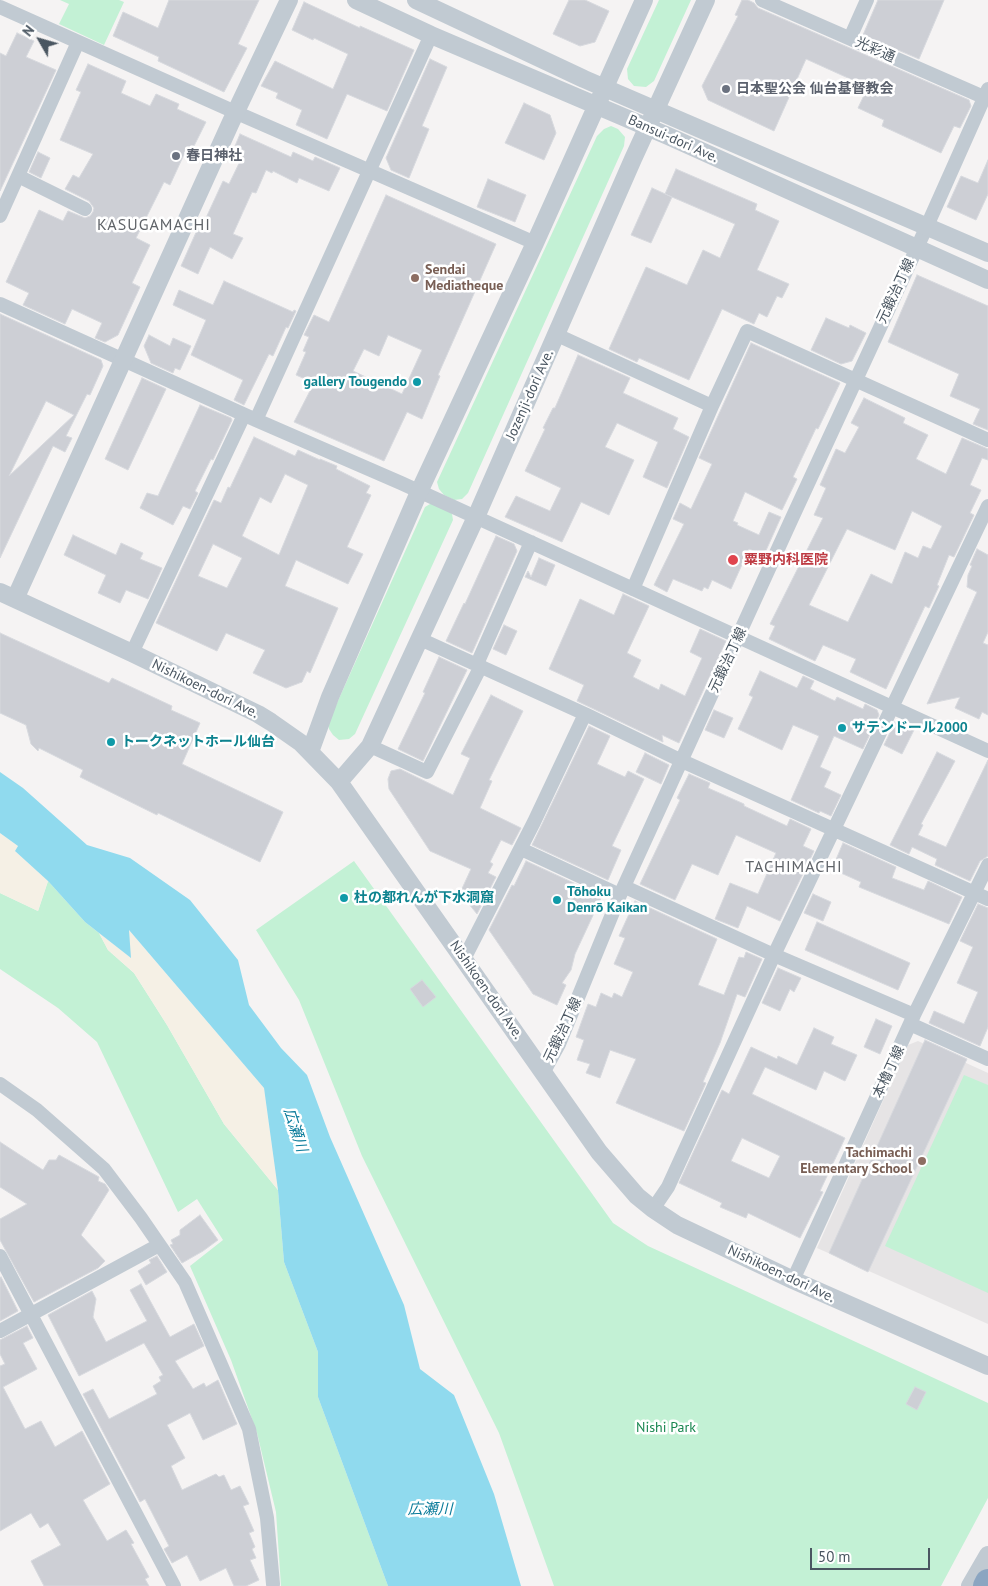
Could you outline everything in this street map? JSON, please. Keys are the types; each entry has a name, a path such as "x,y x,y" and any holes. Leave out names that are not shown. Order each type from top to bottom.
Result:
{"highway":[{"path":"986,1586 988,1582"}],"street":[{"path":"7,595 123,359 235,112 289,0"},
{"name":"Bansui-dori Ave.","path":"356,0 431,35 647,127 988,280"},
{"name":"Bansui-dori Ave.","path":"416,0 604,88 988,253"},
{"path":"310,752 330,698 419,492 535,243 644,0"},
{"name":"Jozenji-dori Ave.","path":"339,782 370,746 476,517 647,127 706,0"},
{"name":"光彩通","path":"762,0 987,95"},
{"path":"850,38 867,0"},
{"path":"0,7 535,243"},
{"path":"132,653 250,418 370,170 431,35"},
{"path":"0,216 78,42"},
{"path":"927,226 987,95"},
{"path":"18,176 85,210"},
{"name":"元鍛治丁線","path":"543,1073 559,1044 623,891 927,226"},
{"path":"0,304 250,418 633,588 738,638 988,751"},
{"path":"633,588 712,406 747,331 988,440"},
{"path":"557,335 712,406"},
{"path":"653,1210 668,1187 774,954 988,506"},
{"path":"370,746 427,772 479,665 531,542"},
{"name":"Nishikoen-dori Ave.","path":"7,595 132,653 271,722 301,743 339,782 599,1152 653,1210 677,1225 793,1280 988,1366"},
{"path":"420,639 585,714 682,761 988,899"},
{"path":"464,959 521,849 585,714"},
{"path":"521,849 774,954 912,1020 988,1059"},
{"name":"本櫓丁線","path":"793,1280 912,1020 988,865"},
{"path":"0,1084 37,1110 104,1170 142,1218 185,1282 249,1429 267,1518 272,1584"},
{"path":"0,1331 159,1245"},
{"path":"0,1256 174,1586"},
{"path":"970,1586 988,1555"}],"shaded area":[{"name":"Tachimachi Elementary School","path":"918,1041 988,1073 988,1324 817,1248 908,1045"}],"green space":[{"path":"60,0 119,0 124,2 104,45 59,24 69,4"},
{"path":"659,0 691,0 654,81 646,87 634,86 628,79 627,69"},
{"path":"611,126 618,129 625,137 624,146 468,493 462,499 454,500 444,495 439,489 437,482 597,136 604,129"},
{"path":"430,504 437,504 449,510 453,520 355,734 349,739 339,740 329,729 328,723 425,507"},
{"name":"Nishi Park","path":"354,861 613,1223 648,1246 988,1403 988,1498 941,1586 554,1586 499,1433 362,1156 299,1000 256,930"},
{"path":"48,881 85,922 99,933 108,950 134,973 167,1025 224,1124 278,1190 284,1262 318,1352 318,1397 388,1586 281,1586 276,1512 257,1433 231,1360 190,1266 223,1240 197,1199 178,1212 97,1042 58,1008 0,969 0,893 38,911"},
{"path":"964,1075 988,1085 988,1293 885,1246"}],"sand":[{"path":"0,833 18,846 15,851 48,881 38,911 0,893"},
{"path":"128,929 264,1088 278,1190 224,1124 167,1025 134,973 108,950 99,933 130,957"}],"water":[{"name":"広瀬川","path":"0,772 23,788 87,845 130,858 190,900 238,960 249,1005 281,1048 307,1075 330,1137 404,1305 420,1369 454,1395 494,1494 521,1586 388,1586 318,1397 318,1352 284,1262 278,1190 264,1088 129,930 131,958 85,922 48,881 15,851 18,846 0,833"}],"building":[{"path":"169,0 259,0 238,44 247,48 224,92 158,61 159,57 113,36 123,12 158,28"},
{"path":"569,0 585,0 609,11 595,42 580,46 553,34"},
{"path":"742,0 748,0 758,8 969,100 971,106 960,128 954,126 941,153 882,126 884,120 858,108 868,87 806,59 774,131 708,100 702,86 738,16 735,15"},
{"path":"878,0 944,0 919,59 863,35"},
{"path":"304,2 414,50 387,111 347,94 327,139 296,125 302,110 276,98 278,93 261,86 275,61 333,89 348,54 292,30"},
{"path":"17,33 34,41 26,57 56,70 0,191 0,53 6,56"},
{"path":"430,59 447,67 422,126 429,129 409,178 391,170 386,158"},
{"path":"88,64 126,81 121,93 150,106 156,94 179,104 177,109 206,122 192,150 187,148 170,185 164,182 136,238 150,245 132,283 140,287 118,335 105,342 95,338 102,323 72,309 65,324 23,305 29,293 6,282 39,210 63,221 68,211 85,218 93,212 94,208 89,201 65,189 73,175 79,178 93,154 60,140 81,92 76,90"},
{"path":"524,103 550,115 556,133 544,160 505,143"},
{"path":"240,134 291,157 293,152 313,161 315,157 340,168 329,191 299,178 297,183 273,171 272,173 266,170 256,193 252,192 233,234 243,238 232,259 210,247 198,274 181,266 202,219 205,220 223,181 229,184 245,151 235,146"},
{"path":"38,152 50,158 41,178 29,172"},
{"path":"988,160 988,194 976,220 947,207 961,176 978,183"},
{"path":"676,169 757,204 755,210 779,221 757,270 789,284 782,298 777,296 767,317 759,313 754,324 722,309 689,380 639,358 637,362 609,349 646,267 687,285 703,250 720,258 735,224 665,194"},
{"path":"488,179 526,195 515,222 477,207"},
{"path":"652,188 672,197 651,243 631,235"},
{"path":"386,195 496,244 438,375 440,376 422,419 407,412 384,461 294,422 314,383 296,375 306,352 303,351 309,337 304,335 314,315 329,322","holes":["388,335 422,350 402,394 353,371 364,349 379,356"]},
{"path":"917,275 988,306 988,430 973,424 980,409 950,396 959,374 888,342"},
{"path":"224,281 293,312 294,310 296,311 288,328 286,327 273,356 269,354 244,405 234,400 243,380 191,355 206,320 173,305 179,290 213,305"},
{"path":"0,314 101,360 103,366 90,395 87,394 66,436 72,438 65,452 53,446 0,558","holes":["46,401 74,415 9,476"]},
{"path":"826,318 849,328 850,325 866,333 852,361 841,364 811,350"},
{"path":"149,335 170,346 173,338 191,346 180,370 175,368 173,373 151,363 144,346"},
{"path":"751,343 840,383 793,477 797,479 782,510 745,492 733,521 738,523 737,525 759,535 769,512 781,517 764,555 749,549 731,589 712,580 708,589 704,587 702,591 673,579 667,592 654,585 684,524 673,519 680,503 691,509 712,464 699,458"},
{"path":"578,355 630,378 623,393 678,418 673,429 689,437 667,488 643,477 658,442 617,423 605,447 634,460 609,515 581,502 562,542 505,517 516,496 550,511 561,488 525,471"},
{"path":"142,378 166,389 128,470 105,459"},
{"path":"864,398 905,418 903,423 928,435 916,459 946,474 962,438 988,449 988,460 982,458 970,485 981,490 970,513 974,515 954,557 949,555 937,585 939,586 929,608 925,606 886,689 850,672 856,659 823,645 815,661 769,639 775,626 770,624 823,518 814,515 826,488 820,485 836,449 845,453 859,427 851,423","holes":["912,511 942,526 931,549 923,546 918,558 905,552 892,584 871,574 848,622 809,605 847,529 895,550"]},
{"path":"200,405 232,420 213,460 211,459 195,491 198,493 190,509 183,506 173,525 140,508 147,493 158,496"},
{"path":"254,437 295,456 298,450 337,466 336,469 370,486 366,493 371,495 347,547 363,554 348,584 296,560 285,586 338,608 310,673 307,671 302,682 286,688 253,673 265,650 226,633 217,651 156,623 214,500 221,503 228,487 230,488","holes":["285,474 308,485 279,555 242,536 260,497 271,503","213,544 242,558 227,588 198,576"]},
{"path":"73,535 116,555 121,543 143,553 140,559 162,568 148,599 126,590 120,603 98,593 106,575 64,555"},
{"path":"496,536 514,544 517,551 472,653 446,641"},
{"path":"977,549 988,555 988,632 983,643 988,645 988,715 982,712 979,719 955,708 960,697 927,704 977,592 967,587 968,575 972,566 970,565"},
{"path":"539,558 555,565 546,586 525,577 528,571 531,577"},
{"path":"623,594 649,606 627,653 641,660 633,677 659,690 661,684 685,696 702,658 690,652 700,629 726,641 679,743 662,735 663,742 577,701 584,685 549,669 580,599 614,615"},
{"path":"504,625 517,631 506,655 493,649"},
{"path":"0,633 109,683 112,678 172,706 171,710 200,723 182,764 283,812 260,862 80,777 83,770 39,748 38,751 31,744 26,725 0,713"},
{"path":"439,657 467,670 423,761 398,749 425,693 423,692"},
{"path":"760,671 797,688 803,676 814,681 810,689 835,701 837,697 863,709 865,704 877,710 879,715 863,749 834,736 820,767 831,772 824,787 841,795 831,816 820,811 819,813 791,800 819,736 793,725 782,750 738,729 753,697 749,695"},
{"path":"491,695 523,711 489,780 492,781 480,808 521,828 512,845 501,840 490,862 493,864 488,873 496,877 477,914 460,893 471,869 430,851 389,789 388,779 391,771 400,769 453,795 470,758 461,754"},
{"path":"714,710 733,718 724,738 705,730"},
{"path":"895,722 914,730 902,754 884,745"},
{"path":"589,726 610,736 597,764 625,777 628,771 644,779 612,846 621,850 608,880 532,845"},
{"path":"937,752 955,761 921,824 923,825 918,835 946,847 988,760 988,856 980,861 970,881 935,865 937,859 912,847 909,854 890,845"},
{"path":"645,753 669,765 661,784 636,772"},
{"path":"689,774 710,783 708,788 787,826 790,819 811,829 803,846 814,851 780,921 747,906 738,928 715,919 730,883 758,894 776,853 736,835 718,875 692,864 675,900 640,884 680,800 677,798"},
{"path":"843,843 896,867 892,878 924,890 928,881 962,897 949,924 859,887 861,882 832,869"},
{"path":"526,861 602,896 575,954 571,970 562,983 566,985 557,1005 533,994 489,930"},
{"path":"813,894 831,902 823,921 804,913"},
{"path":"635,901 717,939 698,985 724,995 739,957 744,958 746,952 762,959 745,997 737,994 720,1043 703,1082 706,1083 684,1131 616,1103 636,1059 610,1050 600,1078 586,1073 590,1064 577,1060 584,1040 576,1037 588,1004 596,1007 601,993 612,998 614,993 622,997 633,972 614,964 625,938 619,936"},
{"path":"978,904 988,908 988,1027 980,1046 929,1023 934,1011 964,1024 978,992 957,983 973,947 960,941"},
{"path":"817,922 910,963 898,990 805,950"},
{"path":"778,968 801,978 794,992 790,989 780,1011 762,1003"},
{"path":"422,980 436,997 423,1007 410,989"},
{"path":"876,1019 892,1026 880,1054 864,1047"},
{"path":"814,1028 834,1037 831,1044 857,1055 845,1081 824,1071 816,1090 765,1067 752,1094 845,1138 820,1191 823,1192 800,1238 748,1213 746,1218 720,1207 722,1203 679,1183 722,1090 729,1094 751,1047 777,1059 778,1056 797,1065","holes":["742,1138 780,1156 769,1178 731,1161"]},
{"path":"925,1040 967,1059 868,1272 829,1253"},
{"path":"0,1142 43,1170 49,1160 56,1160 59,1155 99,1177 98,1181 105,1184 109,1190 81,1235 105,1261 98,1268 34,1302 0,1240 0,1219 27,1204 0,1187"},
{"path":"200,1215 218,1240 182,1263 170,1245 173,1244 171,1240 180,1235 180,1230"},
{"path":"157,1256 167,1272 146,1285 138,1271 151,1263 149,1260"},
{"path":"0,1278 18,1311 0,1321"},
{"path":"141,1284 170,1337 194,1324 204,1346 175,1361 193,1389 204,1383 206,1387 218,1380 237,1424 203,1440 190,1413 167,1425 185,1458 171,1466 182,1490 216,1474 219,1477 224,1475 231,1490 240,1486 249,1504 243,1506 254,1531 249,1533 255,1547 252,1549 256,1558 250,1560 259,1580 246,1586 234,1586 226,1568 200,1581 187,1555 172,1563 164,1549 169,1546 145,1499 140,1502 83,1394 93,1389 109,1419 157,1394 153,1386 161,1381 159,1377 163,1375 144,1343 79,1376 48,1315 92,1291 96,1299 93,1317 106,1342 147,1321 130,1290"},
{"path":"27,1326 33,1338 23,1343 37,1369 3,1387 25,1429 41,1421 55,1447 82,1431 110,1484 83,1500 107,1541 126,1530 134,1543 131,1544 149,1577 145,1579 149,1586 44,1586 31,1561 61,1545 48,1523 40,1528 31,1513 0,1531 0,1366 5,1364 0,1354 0,1340"},
{"path":"915,1387 926,1392 917,1410 906,1404"}],"place":[{"name":"日本聖公会 仙台基督教会","path":"726,89"},
{"name":"春日神社","path":"176,156"},
{"name":"Sendai Mediatheque","path":"415,278"},
{"name":"gallery Tougendo","path":"417,382"},
{"name":"粟野内科医院","path":"733,560"},
{"name":"サテンドール2000","path":"842,728"},
{"name":"トークネットホール仙台","path":"111,742"},
{"name":"杜の都れんが下水洞窟","path":"344,898"},
{"name":"Tōhoku Denrō Kaikan","path":"557,900"},
{"name":"Tachimachi Elementary School","path":"922,1161"}],"district":[{"name":"KASUGAMACHI","path":"154,225"},
{"name":"TACHIMACHI","path":"794,867"}]}
